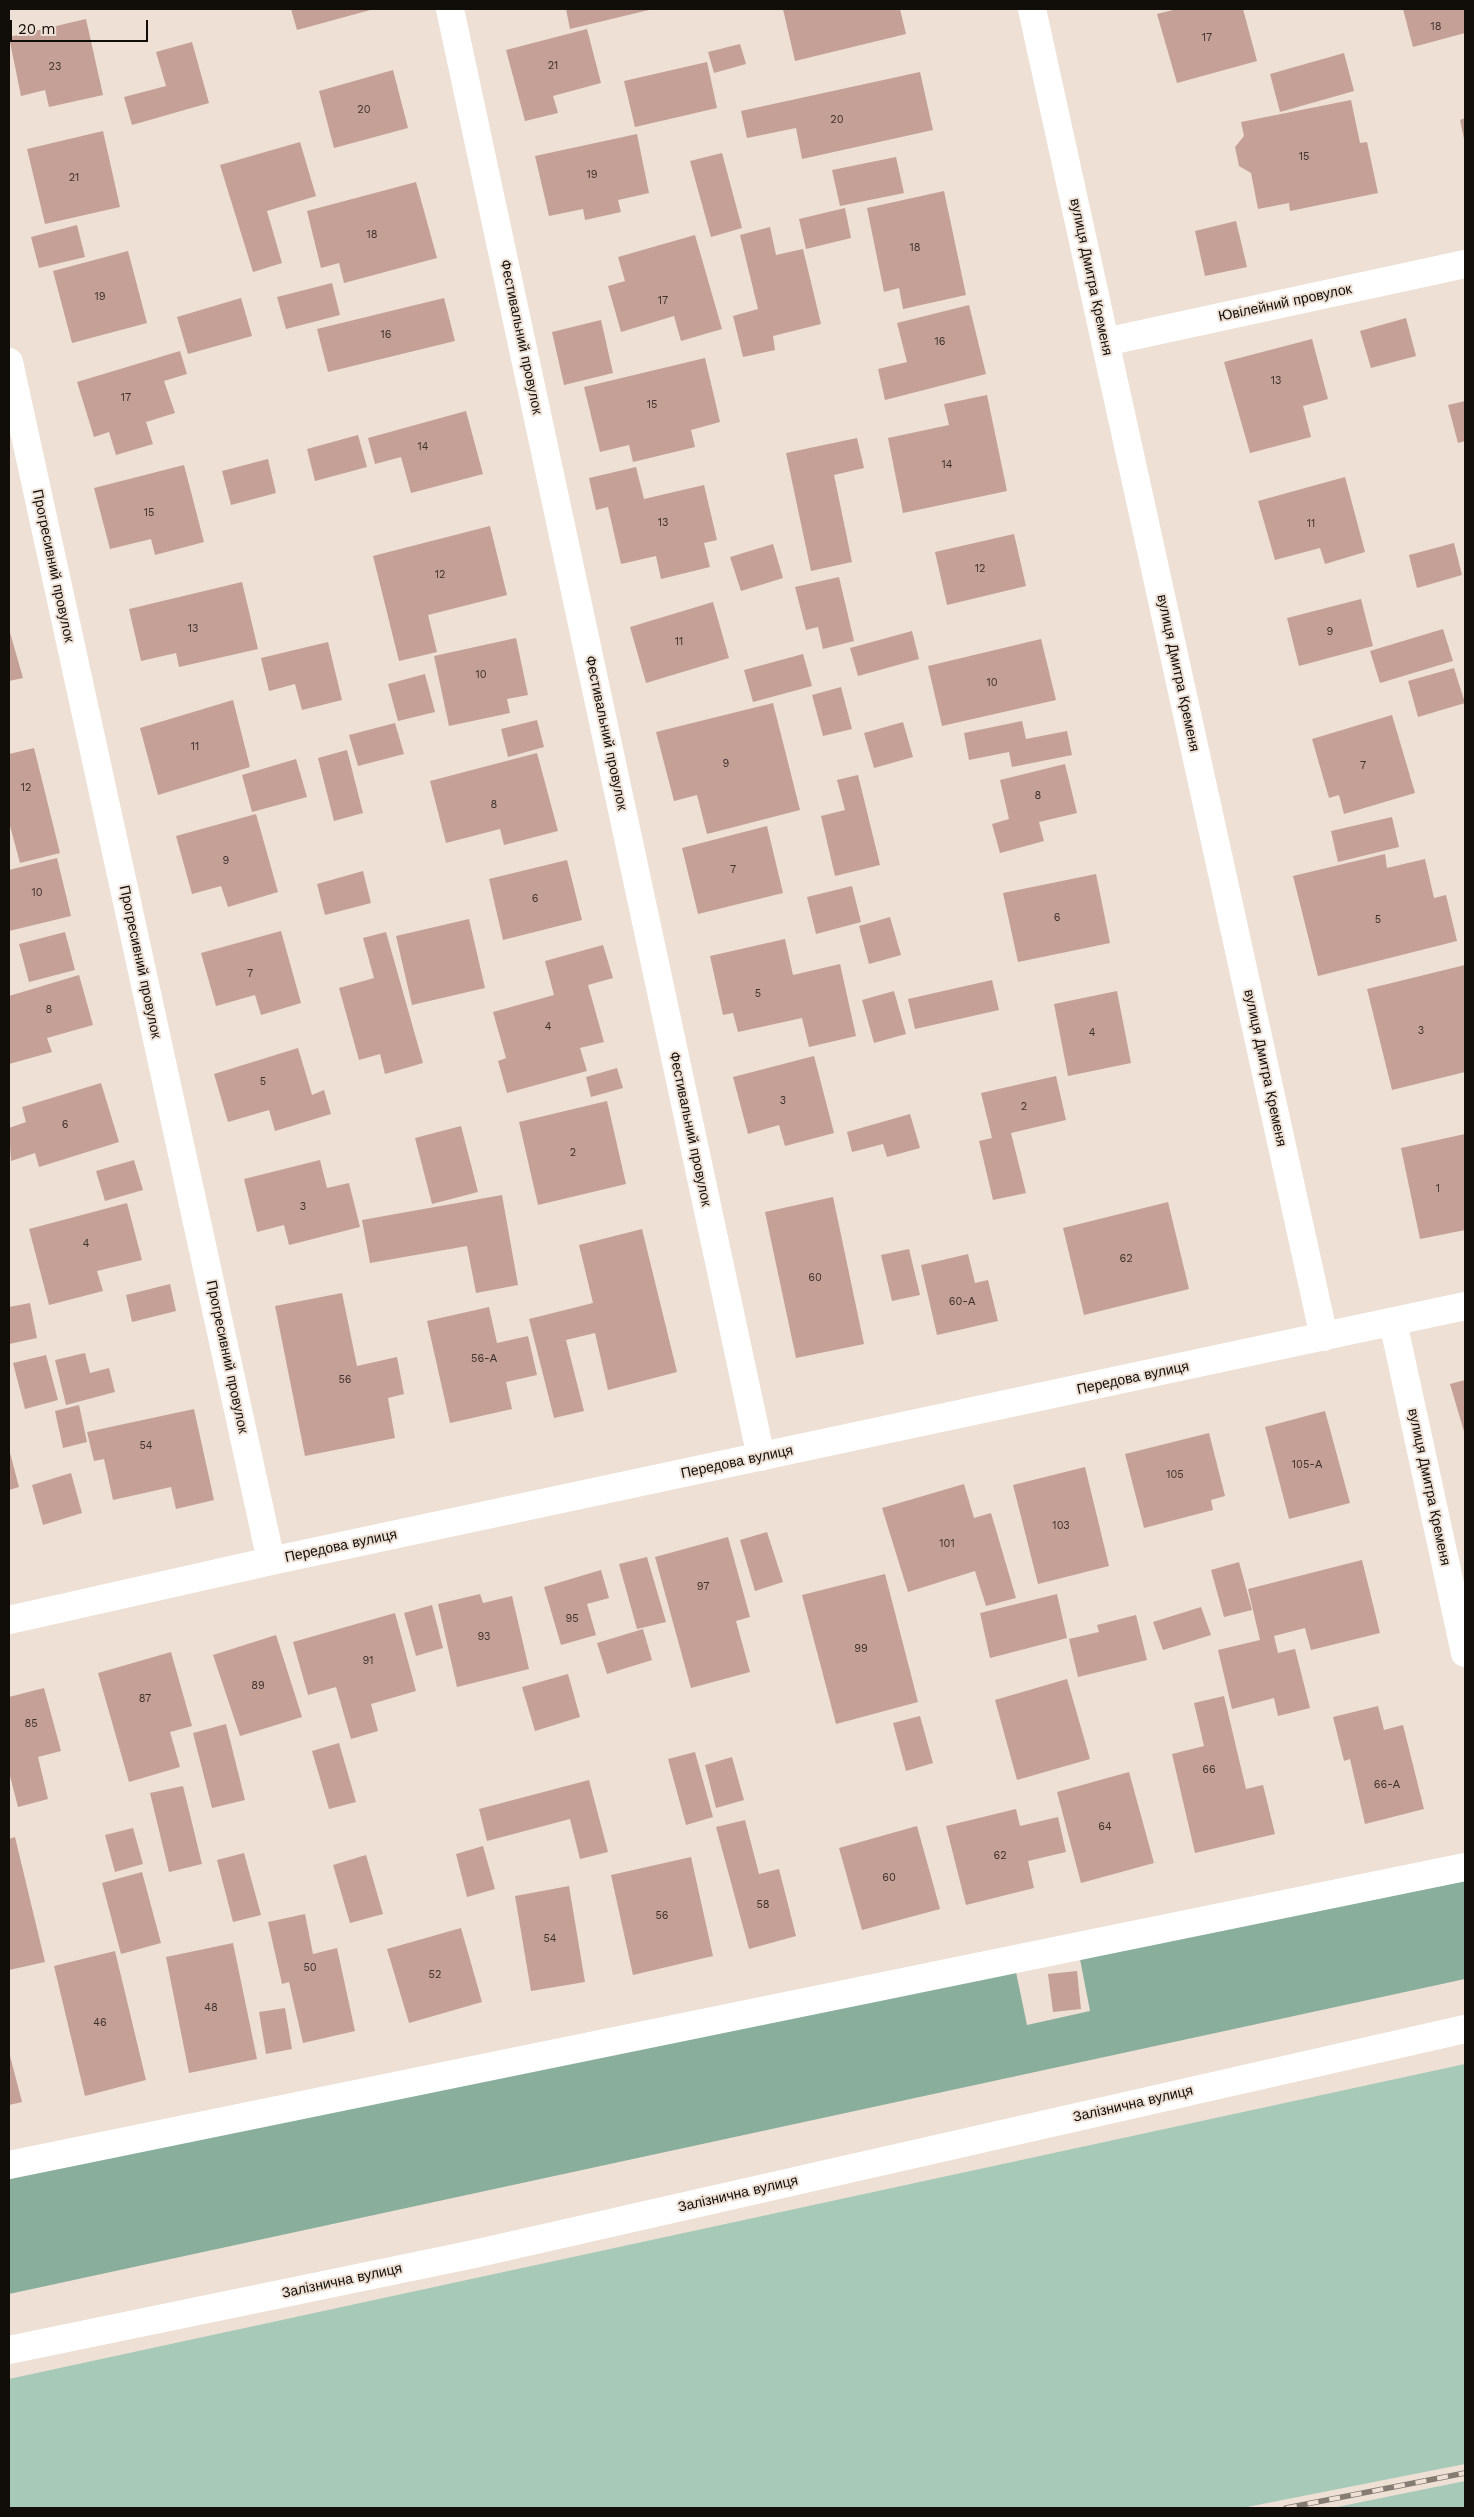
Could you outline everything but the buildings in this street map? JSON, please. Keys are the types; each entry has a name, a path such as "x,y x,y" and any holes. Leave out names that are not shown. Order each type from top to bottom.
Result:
{"street":[{"name":"Фестивальний провулок","path":"450,9 761,1457"},
{"name":"вулиця Дмитра Кременя","path":"1032,9 1324,1337"},
{"name":"Ювілейний провулок","path":"1105,342 1465,264"},
{"name":"Прогресивний провулок","path":"9,362 271,1561"},
{"name":"Передова вулиця","path":"9,1620 271,1561 1465,1306"},
{"name":"вулиця Дмитра Кременя","path":"1393,1322 1465,1653"},
{"path":"9,2165 1465,1867"},
{"name":"Залізнична вулиця","path":"9,2350 474,2254 1465,2028"}],"green space":[{"path":"1465,1881 1465,1979 9,2294 9,2175 1016,1972 1027,2025 1090,2011 1080,1959"},
{"path":"1465,2064 1465,2464 1242,2508 9,2508 9,2379"},
{"path":"1465,2481 1465,2508 1332,2508"}],"railway":[{"path":"1286,2508 1465,2473"}]}
